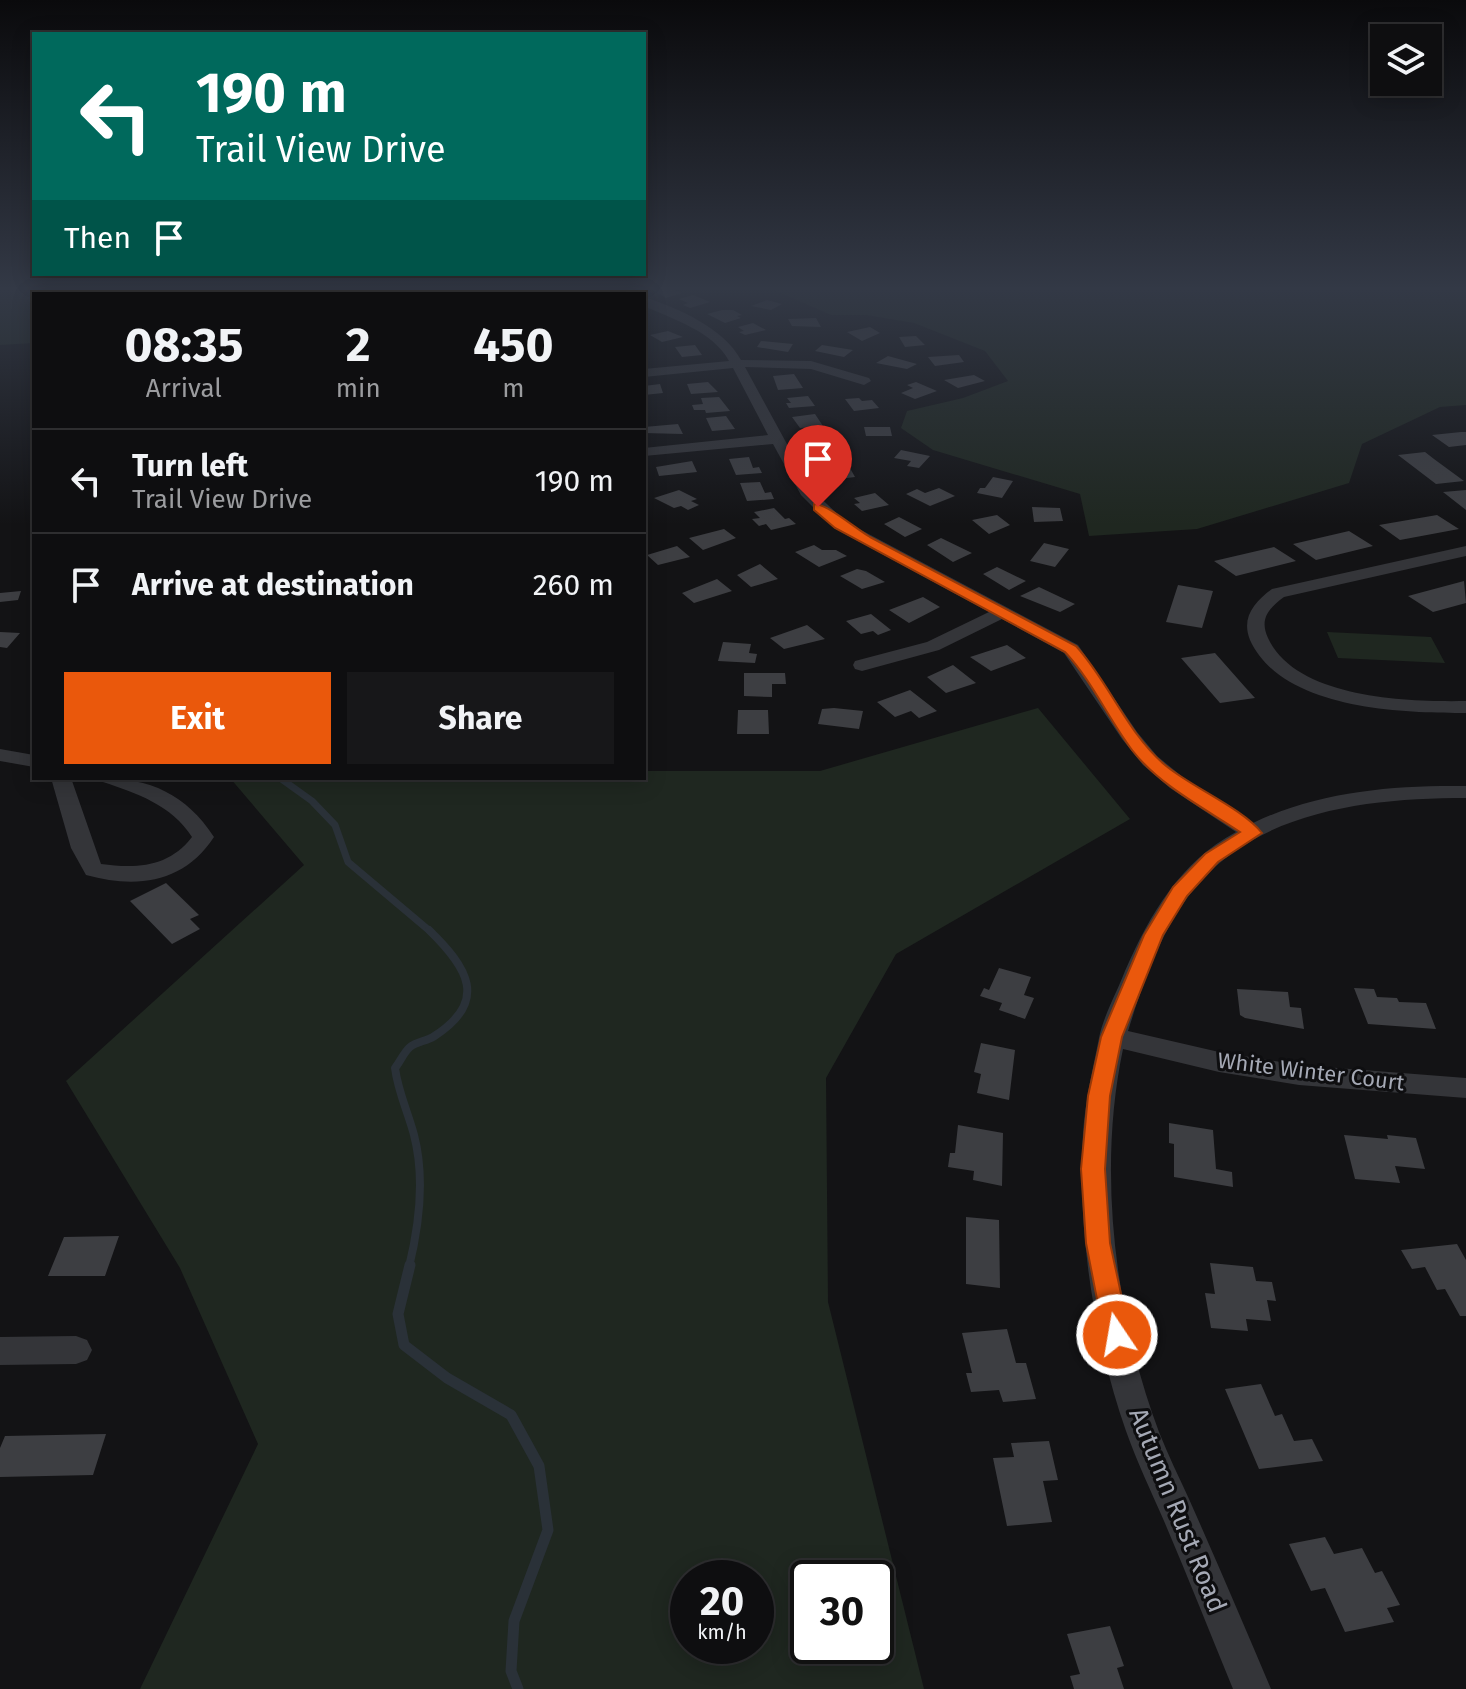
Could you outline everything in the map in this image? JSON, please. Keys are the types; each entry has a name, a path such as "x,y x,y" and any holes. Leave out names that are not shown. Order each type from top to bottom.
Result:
{"street":[{"path":"646,373 714,368"},
{"path":"740,368 806,492 840,525 1071,649 1139,747 1159,769 1253,833"},
{"path":"829,368 864,381"},
{"path":"646,452 776,439"},
{"path":"1466,551 1278,593 1257,612 1255,625 1258,639 1268,654 1308,682 1335,693 1395,706 1466,707"},
{"path":"862,665 933,646 1005,611"},
{"path":"0,755 32,761"},
{"path":"62,780 81,851 94,870 131,877 171,867 193,853 203,837 194,819 168,802 115,780"},
{"name":"Autumn Rust Road","path":"1252,1689 1139,1421 1117,1335 1098,1243 1093,1169 1099,1096 1111,1037 1153,935 1180,891 1212,858 1253,833 1295,815 1341,802 1398,794 1466,792"},
{"name":"White Winter Court","path":"1111,1037 1219,1062 1299,1075 1466,1088"},
{"path":"0,1351 76,1350"}],"shaded area":[{"path":"998,368 1466,368 1466,405 1440,407 1362,444 1349,483 1197,529 1089,536 1080,494 933,450 901,428 907,411 963,398 1008,381"},
{"path":"1327,632 1431,637 1445,663 1338,658"},
{"path":"1038,708 1130,819 896,954 826,1078 828,1302 892,1560 790,1560 790,1664 894,1664 894,1568 924,1689 140,1689 258,1444 180,1268 66,1081 304,865 232,780 646,780 646,771 820,771"}],"building":[{"path":"794,374 803,388 778,390 773,376"},
{"path":"974,375 985,381 958,388 944,380"},
{"path":"708,382 718,392 691,394 687,384"},
{"path":"916,382 937,391 915,399 901,393 913,388 907,385"},
{"path":"660,384 663,393 646,395 646,386"},
{"path":"808,396 815,406 789,408 786,403 791,403 787,398"},
{"path":"719,397 730,411 706,413 705,410 694,410 692,405 703,404 701,398"},
{"path":"859,398 862,401 872,400 879,408 854,411 845,399"},
{"path":"815,414 823,426 800,428 792,417"},
{"path":"726,416 735,429 712,431 706,418"},
{"path":"678,424 683,434 646,433 646,427"},
{"path":"864,427 890,427 892,436 866,436"},
{"path":"1466,432 1466,445 1449,447 1432,435"},
{"path":"836,433 844,447 812,450 809,443 818,443 814,435"},
{"path":"901,450 930,456 919,468 907,466 911,461 894,458"},
{"path":"1425,452 1464,481 1436,484 1398,455"},
{"path":"749,457 753,468 759,467 762,473 736,475 729,459"},
{"path":"692,461 697,472 659,476 656,467"},
{"path":"846,461 855,477 831,480 827,474 832,473 826,463"},
{"path":"993,477 1013,481 1002,498 977,493"},
{"path":"760,482 765,493 771,492 774,499 747,501 740,483"},
{"path":"939,488 955,496 930,506 906,494 917,489 925,493"},
{"path":"679,490 697,499 691,501 699,505 688,510 681,506 674,508 654,498"},
{"path":"1466,490 1466,510 1443,492"},
{"path":"875,493 889,505 862,511 854,504 860,503 854,498"},
{"path":"1032,507 1060,508 1063,521 1034,522"},
{"path":"774,508 785,519 789,518 796,524 771,530 766,524 759,526 752,519 760,518 754,512"},
{"path":"997,515 1010,525 989,534 972,520"},
{"path":"1437,515 1459,529 1400,540 1379,525"},
{"path":"899,517 922,529 905,537 884,524"},
{"path":"724,529 736,538 703,550 689,538"},
{"path":"1349,531 1373,546 1316,560 1293,544"},
{"path":"941,538 972,553 953,562 927,545"},
{"path":"1044,543 1069,549 1055,567 1030,561"},
{"path":"814,545 847,556 819,567 795,552"},
{"path":"677,546 690,557 658,565 647,555"},
{"path":"1274,547 1296,561 1236,576 1214,561"},
{"path":"760,564 778,579 751,587 737,575"},
{"path":"997,567 1026,581 1009,590 983,574"},
{"path":"857,569 885,582 862,589 840,576"},
{"path":"717,579 732,591 694,603 682,593"},
{"path":"1464,581 1466,603 1433,612 1408,596"},
{"path":"1178,585 1213,591 1202,628 1166,622"},
{"path":"1039,587 1075,604 1060,612 1020,596"},
{"path":"21,591 18,600 0,602 0,593"},
{"path":"923,597 940,607 909,623 889,610"},
{"path":"871,614 891,630 878,635 873,631 861,634 846,621"},
{"path":"807,625 825,639 784,649 770,638"},
{"path":"0,632 20,633 7,648 0,647"},
{"path":"723,642 751,644 749,653 757,654 755,663 718,661"},
{"path":"1007,645 1026,658 991,671 970,657"},
{"path":"1215,653 1255,698 1220,703 1181,658"},
{"path":"953,665 976,683 946,693 927,677"},
{"path":"744,673 785,673 786,684 772,684 772,697 744,696"},
{"path":"910,690 937,711 919,718 911,711 895,717 877,702"},
{"path":"822,709 863,711 859,729 818,724"},
{"path":"738,710 768,710 769,734 737,734"},
{"path":"166,883 199,915 190,919 200,929 172,944 130,901"},
{"path":"999,968 1031,977 1024,995 1034,998 1025,1019 999,1010 1002,1003 980,996 984,988 989,990"},
{"path":"1354,988 1374,989 1377,997 1397,998 1399,1002 1426,1003 1436,1029 1368,1024"},
{"path":"1237,989 1288,992 1290,1007 1301,1008 1304,1029 1245,1018 1240,1015"},
{"path":"981,1043 1015,1050 1009,1100 977,1093 981,1074 974,1072"},
{"path":"1169,1123 1213,1130 1216,1169 1232,1172 1233,1187 1174,1177 1174,1144 1169,1143"},
{"path":"958,1125 1003,1133 1002,1186 973,1180 974,1171 948,1167 950,1153 955,1153"},
{"path":"1344,1135 1416,1138 1425,1169 1395,1166 1400,1183 1355,1179"},
{"path":"966,1217 999,1220 1000,1288 966,1284"},
{"path":"119,1236 105,1276 48,1276 64,1237"},
{"path":"1457,1244 1466,1260 1466,1316 1460,1316 1445,1289 1437,1290 1425,1267 1412,1269 1401,1250"},
{"path":"1210,1263 1253,1267 1256,1281 1272,1282 1276,1301 1267,1300 1271,1321 1246,1319 1248,1331 1211,1328 1205,1293 1215,1294"},
{"path":"1007,1329 1016,1363 1026,1363 1036,1399 1003,1402 999,1390 971,1392 966,1373 972,1373 962,1333"},
{"path":"1261,1384 1275,1416 1282,1414 1294,1441 1312,1439 1323,1461 1259,1469 1225,1389"},
{"path":"106,1434 93,1475 0,1477 0,1448 5,1436"},
{"path":"1049,1441 1058,1480 1043,1481 1052,1522 1007,1526 993,1458 1014,1457 1011,1443"},
{"path":"1325,1537 1334,1554 1362,1548 1375,1573 1382,1571 1400,1605 1387,1608 1394,1622 1345,1632 1325,1588 1311,1591 1289,1544"},
{"path":"1110,1626 1124,1666 1117,1668 1124,1689 1074,1689 1070,1676 1080,1674 1067,1634"}],"waterway":[{"path":"283,780 312,801 335,825 348,862 430,931"},
{"path":"409,1267 418,1218 419,1168 414,1135 395,1068 410,1047 433,1037 451,1024 467,997 467,984 462,971 454,957 430,931"},
{"path":"410,1265 398,1314 404,1345 447,1378 511,1415 539,1466 548,1530 514,1621 511,1671 518,1689"}],"route":[{"path":"818,507 865,540 1005,611 1071,649 1139,747 1159,769 1253,833 1212,858 1180,891 1153,935 1111,1037 1099,1096 1093,1169 1098,1243 1117,1335"}]}
